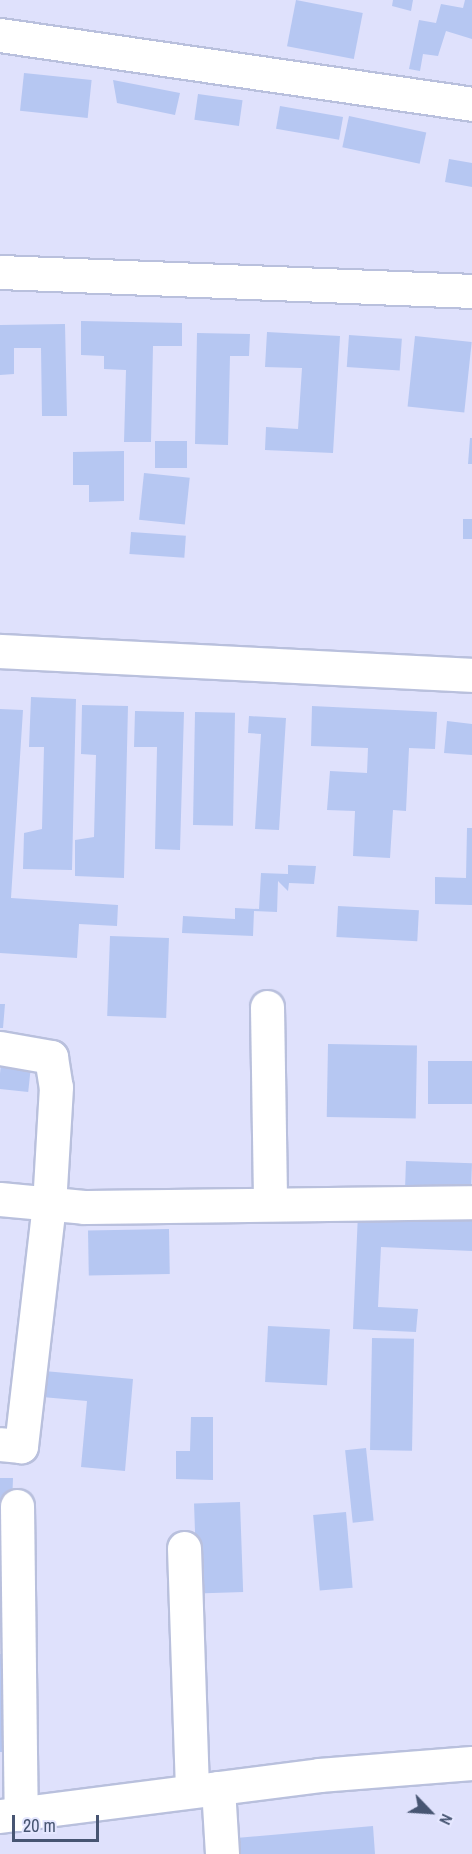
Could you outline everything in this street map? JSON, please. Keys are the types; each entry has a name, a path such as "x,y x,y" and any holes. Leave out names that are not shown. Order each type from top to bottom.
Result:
{"street":[{"path":"0,35 472,104"},
{"path":"0,272 472,291"},
{"path":"0,651 472,675"},
{"path":"267,1007 270,1204"},
{"path":"0,1048 51,1057 56,1087 49,1204 21,1446 0,1444"},
{"path":"0,1199 49,1204 472,1202"},
{"path":"17,1506 10,1815 205,1790 472,1763"},
{"path":"184,1548 205,1790 222,1854"}],"building":[{"path":"296,0 363,13 354,59 287,46"},
{"path":"393,0 413,0 411,11 392,6"},
{"path":"465,0 472,0 472,39 446,31 438,56 423,54 420,71 409,69 419,20 436,23 441,4 463,8"},
{"path":"24,73 92,80 88,118 20,111"},
{"path":"113,80 180,93 175,115 117,103"},
{"path":"198,94 243,100 239,126 194,120"},
{"path":"280,106 343,117 339,140 276,129"},
{"path":"349,116 426,132 420,164 342,147"},
{"path":"449,159 472,163 472,187 445,182"},
{"path":"81,321 182,323 182,346 153,346 151,442 124,442 126,370 104,369 104,356 81,355"},
{"path":"65,324 67,416 42,416 41,348 14,348 14,374 0,375 0,325"},
{"path":"267,332 340,336 333,453 265,450 266,427 298,429 302,368 265,367"},
{"path":"197,333 250,334 249,356 230,356 228,445 195,444"},
{"path":"349,335 402,339 400,371 347,367"},
{"path":"415,336 472,342 464,413 408,407"},
{"path":"470,438 472,438 472,464 468,464"},
{"path":"155,441 187,441 187,468 155,468"},
{"path":"124,451 124,501 89,502 89,485 73,485 73,452"},
{"path":"144,473 190,478 185,525 139,520"},
{"path":"463,519 472,519 472,539 463,539"},
{"path":"131,532 186,536 184,558 129,554"},
{"path":"31,697 76,699 72,870 23,869 24,833 42,829 44,747 29,747"},
{"path":"82,705 128,706 124,878 75,876 75,840 94,837 96,755 81,754"},
{"path":"312,706 437,712 435,749 409,748 406,811 393,810 390,858 353,856 355,811 327,810 330,771 367,773 368,748 311,746"},
{"path":"0,709 23,710 11,898 118,905 117,926 79,924 77,958 0,953"},
{"path":"135,711 184,712 180,850 155,849 157,747 134,747"},
{"path":"195,712 235,713 233,826 193,825"},
{"path":"249,716 286,718 279,830 255,829 261,734 248,733"},
{"path":"447,721 472,724 472,755 444,753"},
{"path":"467,828 472,828 472,905 435,904 435,877 466,878"},
{"path":"288,865 316,866 314,884 289,883 288,891 278,881 277,912 254,911 253,936 182,933 183,916 235,919 235,908 259,909 261,873 288,874"},
{"path":"338,906 419,910 417,941 336,937"},
{"path":"110,936 169,938 166,1018 107,1016"},
{"path":"0,1004 5,1004 3,1028 0,1028"},
{"path":"328,1044 417,1046 416,1119 327,1117"},
{"path":"428,1061 472,1061 472,1104 428,1104"},
{"path":"1,1064 31,1067 28,1092 0,1089"},
{"path":"406,1161 472,1163 471,1197 405,1195"},
{"path":"358,1213 472,1218 472,1251 381,1247 378,1307 418,1309 416,1332 353,1329"},
{"path":"169,1229 170,1274 89,1275 88,1230"},
{"path":"268,1326 330,1329 327,1385 265,1382"},
{"path":"372,1338 414,1339 412,1451 370,1450"},
{"path":"44,1371 133,1379 125,1471 81,1467 87,1401 42,1397"},
{"path":"191,1417 213,1417 213,1480 176,1479 176,1451 190,1451"},
{"path":"366,1448 374,1521 353,1523 345,1450"},
{"path":"0,1478 13,1478 10,1561 0,1560"},
{"path":"240,1502 243,1592 197,1594 194,1504"},
{"path":"346,1512 353,1588 320,1591 313,1515"},
{"path":"0,1654 17,1654 17,1752 0,1752"},
{"path":"373,1826 375,1854 237,1854 236,1838"}]}
